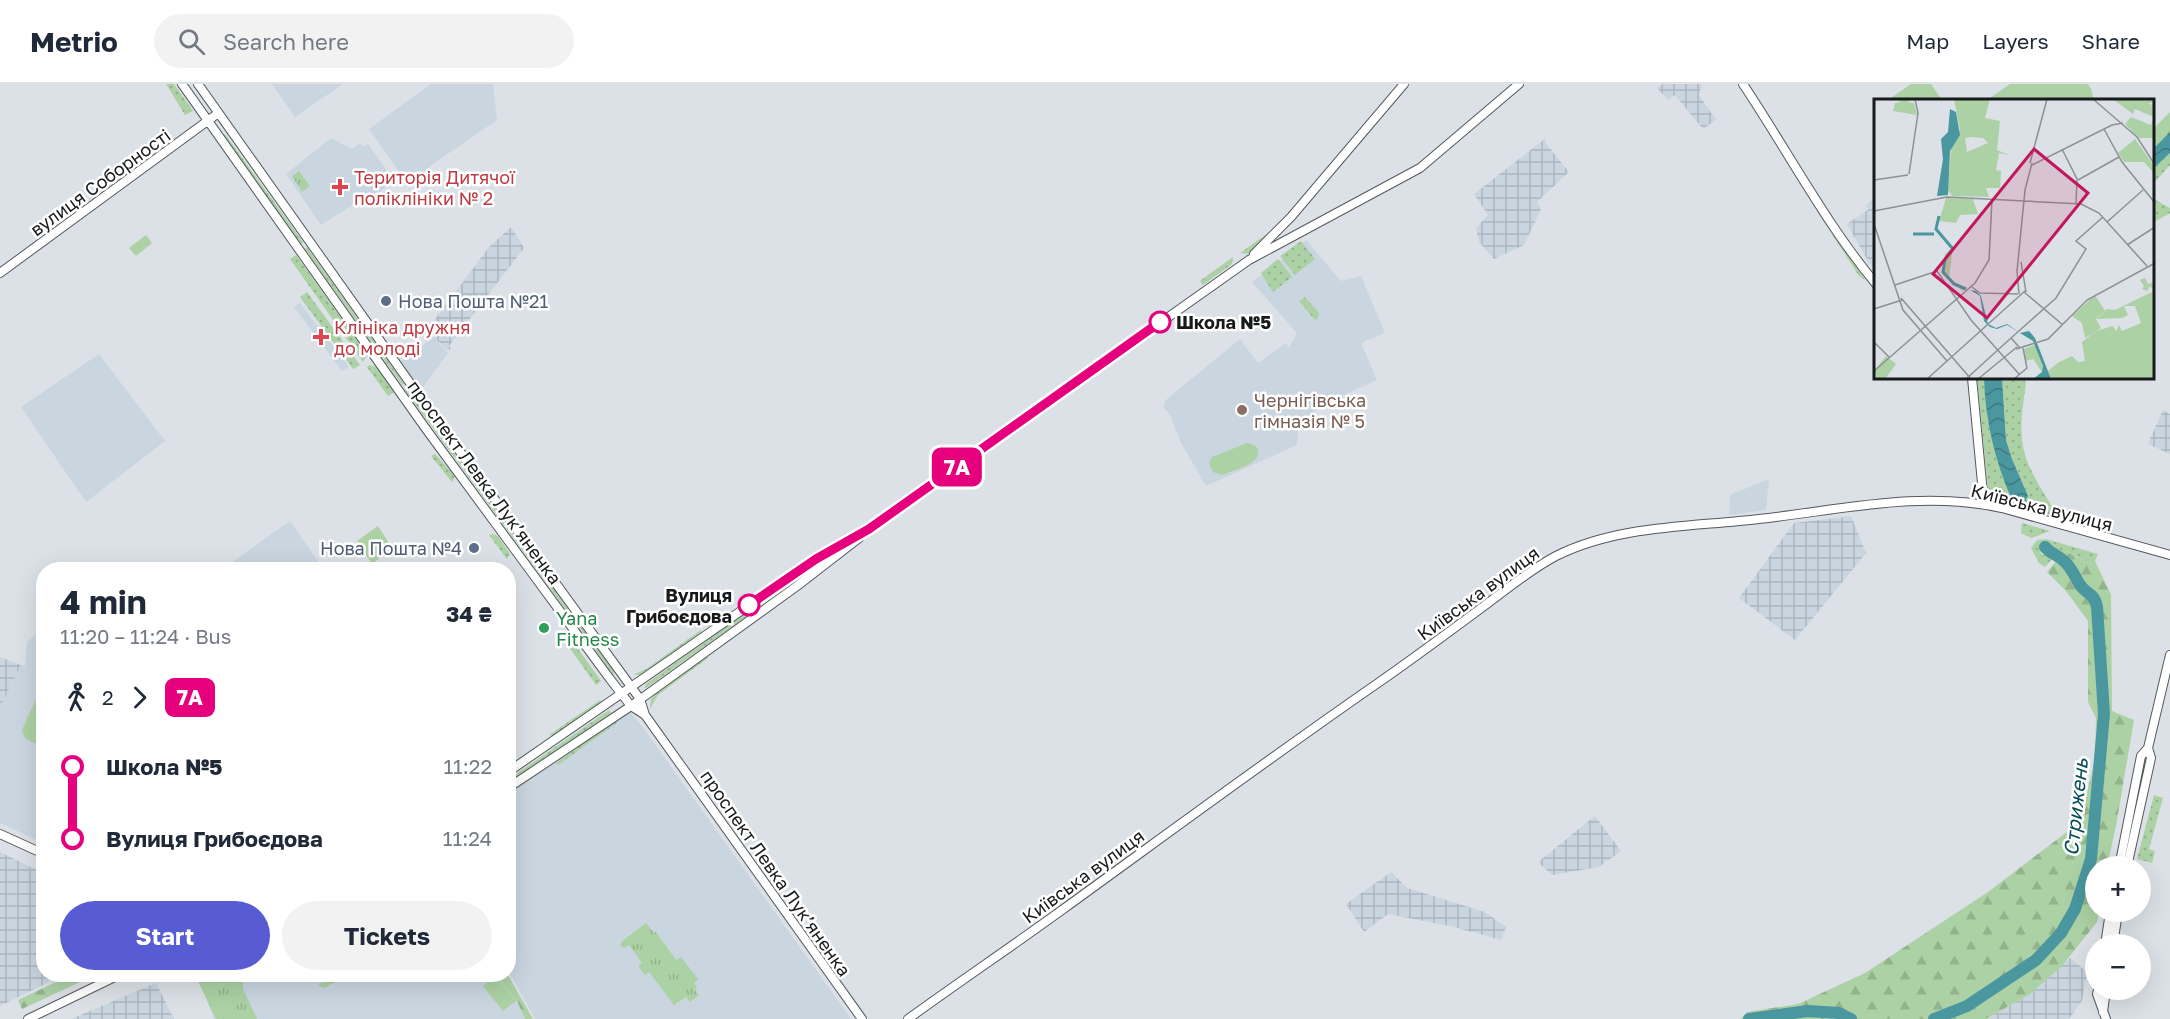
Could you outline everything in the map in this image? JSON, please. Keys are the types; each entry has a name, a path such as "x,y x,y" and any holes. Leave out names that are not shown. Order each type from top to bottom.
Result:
{"main road":[{"name":"проспект Левка Лукʼяненка","path":"182,84 426,429 631,706 645,715"},
{"name":"проспект Левка Лукʼяненка","path":"198,84 217,114 507,518 640,699 645,715 862,1019"},
{"path":"1249,260 1291,218 1404,84"},
{"path":"516,783 631,706 808,578 869,529 1249,260 1420,168 1519,84"},
{"path":"1743,84 1821,207 1874,281"},
{"name":"вулиця Соборності","path":"0,273 217,114"},
{"path":"1291,218 1294,227 1302,231"},
{"path":"1972,380 1984,504"},
{"name":"Київська вулиця","path":"908,1019 1555,556 1587,543 1607,537 1646,531 1911,500 1984,504 2170,555"},
{"path":"516,767 801,569 869,529"},
{"path":"801,569 808,578"},
{"path":"2121,856 2141,756 2148,748 2170,655"},
{"path":"2129,856 2151,758 2148,748"},
{"path":"0,834 36,850"},
{"path":"28,1019 105,982"},
{"path":"2099,1000 2104,1016"},
{"path":"2104,1016 2105,1000"}],"shaded area":[{"path":"272,84 343,84 295,117"},
{"path":"431,84 493,84 497,120 430,166 424,179 415,186 407,183 369,129"},
{"path":"1662,84 1702,84 1699,95 1716,120 1703,129 1675,95 1668,100 1657,88"},
{"name":"Територія Дитячої поліклініки № 2","path":"331,138 352,149 361,143 363,147 368,144 394,181 377,194 362,199 321,225 286,174"},
{"path":"1546,138 1545,142 1569,172 1537,202 1541,209 1524,245 1494,259 1479,242 1476,228 1488,215 1474,194"},
{"path":"1874,197 1874,269 1847,224 1869,209 1866,206"},
{"path":"511,227 524,248 449,346 451,348 448,351 434,337 430,326 489,247"},
{"path":"1306,240 1341,281 1361,276 1385,333 1361,343 1377,380 1324,404 1298,426 1297,445 1206,486 1180,441 1170,415 1163,406 1167,399 1240,339 1258,363 1286,343 1289,348 1297,333 1252,282"},
{"name":"Клініка дружня до молоді","path":"300,303 349,367 342,371 294,307"},
{"path":"434,337 448,353 421,390 401,361"},
{"path":"99,354 165,441 86,502 21,407"},
{"path":"2163,410 2170,414 2170,454 2148,444"},
{"path":"1769,479 1766,510 1729,515 1730,495"},
{"path":"1851,516 1866,553 1795,640 1739,598 1794,523"},
{"path":"290,521 318,562 233,562"},
{"path":"36,635 36,840 0,823 0,708 21,665 25,666 27,642"},
{"path":"0,657 21,665 0,708"},
{"path":"628,710 642,726 851,1019 535,1019 515,982 516,787"},
{"path":"1595,816 1621,851 1599,867 1552,875 1538,862"},
{"path":"0,852 36,870 36,982 49,982 0,1006"},
{"path":"1391,872 1407,888 1485,912 1506,927 1501,940 1454,927 1388,914 1364,932 1346,904"},
{"path":"2070,958 2085,970 2082,1001 2069,1019 1986,1019 2030,994"},
{"path":"200,982 511,982 532,1019 214,1019"},
{"path":"156,983 174,1019 71,1019"}],"green space":[{"path":"166,84 174,84 193,111 185,115"},
{"path":"1911,84 1931,84 1941,99 1889,99"},
{"path":"2010,84 2088,84 2094,99 1988,99"},
{"path":"2170,112 2170,132 2155,147 2155,126"},
{"path":"225,134 303,242 301,244 223,135"},
{"path":"2170,153 2170,165 2155,182 2155,167"},
{"path":"299,171 310,186 302,192 292,176"},
{"path":"2155,200 2170,208 2170,213 2155,221"},
{"path":"1817,211 1821,213 1865,280 1859,276"},
{"path":"1275,228 1248,254 1240,253"},
{"path":"146,235 152,243 136,256 129,248"},
{"path":"1301,241 1315,259 1295,275 1280,256"},
{"path":"307,247 404,384 402,385 305,249"},
{"path":"296,255 363,349 366,357 363,362 290,259"},
{"path":"1233,257 1232,264 1203,285 1200,281"},
{"path":"1278,259 1292,277 1273,292 1261,273"},
{"path":"307,292 360,365 353,369 300,297"},
{"path":"1305,297 1319,313 1315,320 1299,301"},
{"path":"369,365 377,367 394,392 388,396 367,367"},
{"path":"1977,380 1984,380 1988,422 2026,499 2028,496 2006,440 2002,380 2024,380 2026,383 2021,428 2025,455 2032,473 2049,502 2055,509 2066,514 2065,519 1989,499"},
{"path":"407,389 615,673 613,674 405,390"},
{"path":"1247,443 1254,445 1258,451 1255,460 1222,475 1213,472 1209,463 1212,457"},
{"path":"435,454 455,476 452,482 431,456"},
{"path":"2022,523 2050,531 2031,538 2021,533"},
{"path":"378,526 389,543 377,551 381,557 371,562 357,541"},
{"path":"489,535 498,536 510,554 507,559"},
{"path":"2046,539 2098,554 2095,561 2090,563 2066,551 2059,557 2053,552 2055,548 2050,545 2040,551 2042,555 2049,554 2053,558 2045,567 2039,563 2031,548 2037,540"},
{"path":"2065,551 2090,563 2095,561 2111,595 2112,711 2134,720 2109,856 2085,856 2085,922 2097,922 2085,934 2085,937 2062,966 2030,994 1986,1019 1741,1019 1747,1012 1798,1004 1865,973 1988,892 2080,822 2095,759 2096,718 2088,702 2088,621 2066,591 2047,572"},
{"path":"794,579 796,581 646,688 644,687 647,683"},
{"path":"701,630 702,632 644,674 633,675 646,669"},
{"path":"568,635 601,681 596,685 564,640"},
{"path":"707,656 708,658 658,695 650,709 651,700 655,694"},
{"path":"36,699 36,744 25,738 22,730"},
{"path":"600,700 602,702 554,736 549,735"},
{"path":"609,710 611,713 516,777 516,774"},
{"path":"615,721 617,723 558,765 556,763"},
{"path":"2154,795 2163,798 2149,849 2155,851 2152,863 2151,856 2138,856"},
{"path":"646,923 654,933 656,932 676,960 681,957 698,979 694,983 699,995 690,1002 686,997 674,1005 649,972 645,975 638,966 642,963 629,945 625,948 621,947 621,942"},
{"path":"56,982 80,982 22,1009 18,1000"},
{"path":"198,982 243,982 243,989 257,1019 216,1019"},
{"path":"323,982 335,982 323,988 319,984"},
{"path":"487,982 501,982 516,1001 503,1011 483,986"},
{"path":"502,982 512,982 533,1019 525,1019 518,1003"}],"water":[{"path":"2170,132 2170,153 2155,167 2155,147"},
{"path":"1984,380 2002,380 2006,440 2028,496 2027,504 2022,506 2012,500 1996,455 1986,409"}],"waterway":[{"name":"Стрижень","path":"1934,1019 1967,1006 2036,960 2061,933 2075,909 2091,859 2104,714 2097,607 2092,596 2080,585 2067,564 2045,547"},
{"name":"Стрижень","path":"1749,1019 1808,1011 1839,1013 1851,1019"}],"bus line":[{"name":"7А","path":"749,605 816,559 869,529 1160,322"}],"place":[{"name":"Територія Дитячої поліклініки № 2","path":"340,187"},
{"name":"Нова Пошта №21","path":"386,301"},
{"name":"Школа №5","path":"1160,322"},
{"name":"Клініка дружня до молоді","path":"321,337"},
{"name":"Чернігівська гімназія № 5","path":"1242,410"},
{"name":"Нова Пошта №4","path":"474,548"},
{"name":"Вулиця Грибоєдова","path":"749,605"},
{"name":"Yana Fitness","path":"544,628"}]}
